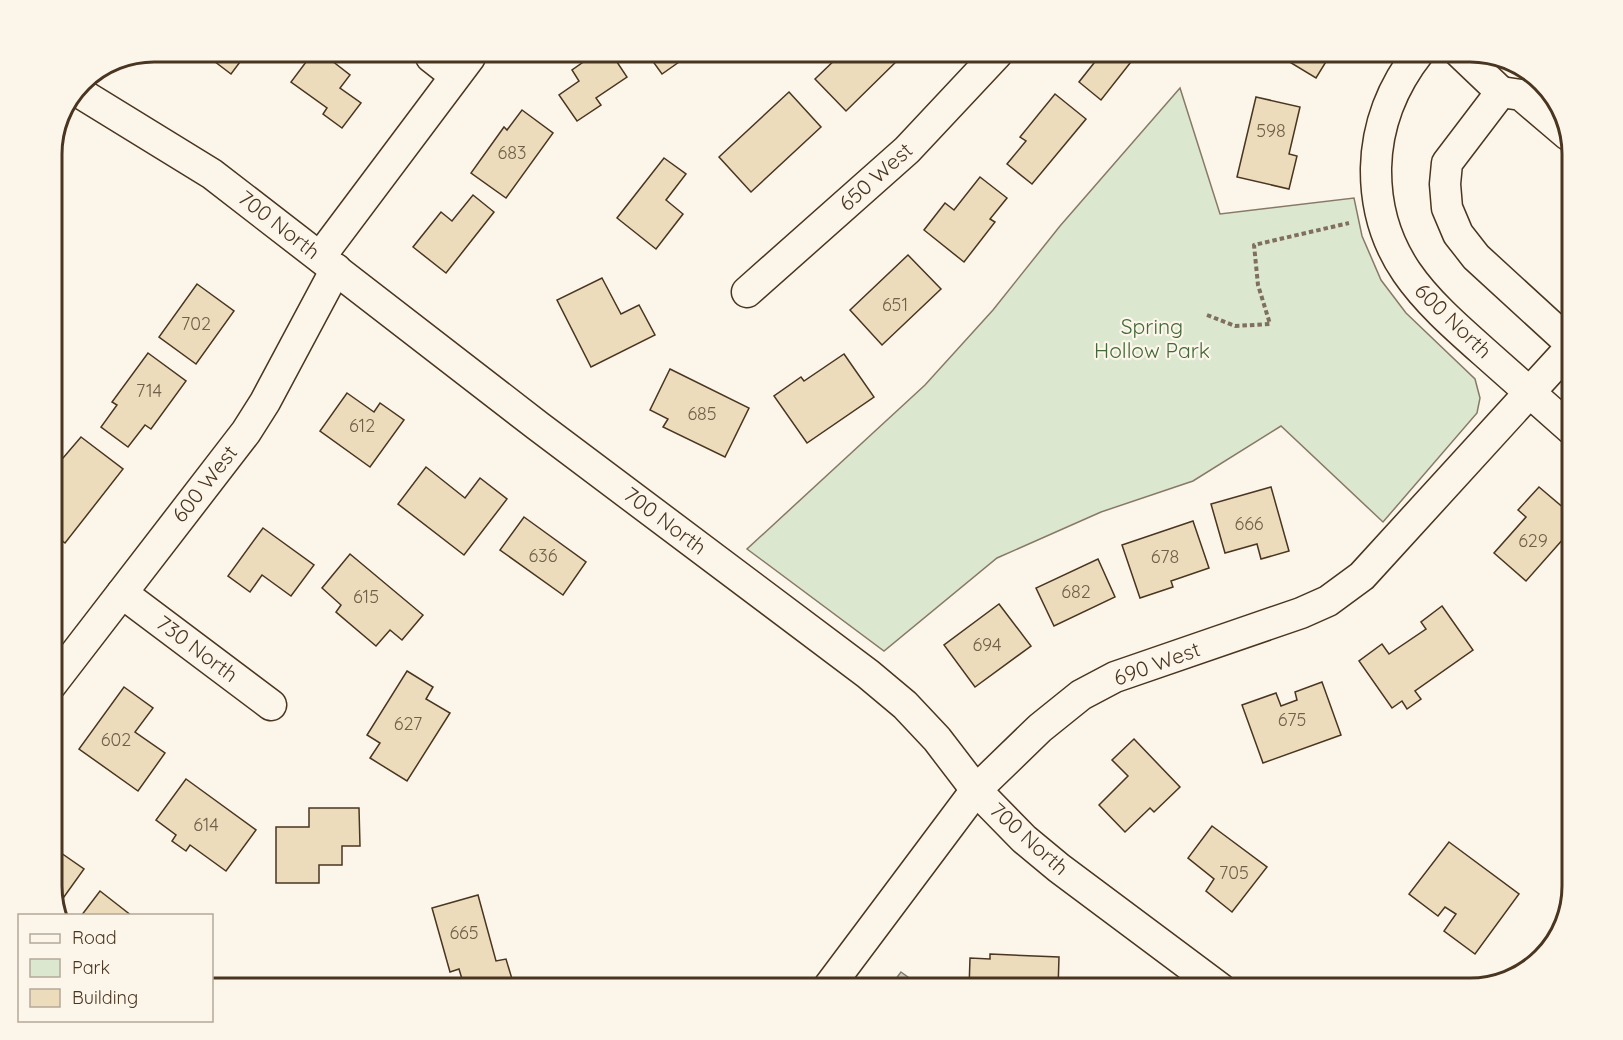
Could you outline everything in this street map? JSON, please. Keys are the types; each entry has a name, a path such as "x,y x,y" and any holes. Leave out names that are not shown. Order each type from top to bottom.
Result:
{"street":[{"name":"650 West","path":"747,292 907,150 990,62"},
{"name":"600 North","path":"1413,62 1389,102 1380,133 1376,184 1378,212 1388,241 1420,294 1562,421"},
{"path":"1470,62 1501,92 1521,95 1557,126"},
{"name":"600 West","path":"62,671 266,402 328,263 462,66"},
{"path":"1501,92 1447,163 1445,184 1447,208 1458,234 1476,257 1562,337"},
{"name":"700 North","path":"83,94 212,174 538,426 868,674 905,705 937,738 976,790 1024,839 1059,868 1206,978"},
{"name":"690 West","path":"835,978 976,790 1040,728 1082,695 1115,677 1301,613 1328,601 1362,576 1562,357"},
{"name":"730 North","path":"122,593 272,705"}],"path":[{"path":"1207,315 1235,326 1270,324 1255,270 1254,245 1349,223"}],"green space":[{"name":"Spring Hollow Park","path":"1180,88 1220,214 1354,198 1362,236 1381,280 1406,313 1475,379 1480,398 1477,413 1383,522 1281,426 1193,481 1101,512 997,558 884,651 747,549 925,385 993,310 1060,226"}],"shaded area":[{"path":"901,972 909,978 896,978"}],"building":[{"path":"215,62 240,62 231,74"},
{"path":"306,62 333,62 350,75 340,88 361,103 342,128 323,114 327,108 291,82"},
{"path":"583,62 617,62 627,77 596,98 601,105 577,121 559,95 579,81 572,70"},
{"path":"653,62 679,62 662,74"},
{"path":"833,62 896,62 846,111 815,79"},
{"path":"1131,62 1101,100 1079,82 1094,63"},
{"path":"1290,62 1326,62 1316,78"},
{"path":"789,92 821,127 751,192 719,157"},
{"path":"1055,94 1086,119 1032,184 1007,164 1026,141 1020,137"},
{"path":"1256,97 1300,107 1289,154 1297,156 1289,189 1237,177"},
{"path":"522,110 553,133 506,198 471,173 504,127 507,130"},
{"path":"664,158 686,174 666,200 683,214 656,249 617,218"},
{"path":"980,177 1007,198 990,219 995,222 964,262 924,230 945,203 954,210"},
{"path":"473,195 494,212 446,273 413,247 441,212 452,221"},
{"path":"908,255 941,289 882,345 850,310"},
{"path":"602,278 621,314 639,305 655,335 591,367 557,300"},
{"path":"197,284 234,311 196,364 159,337"},
{"path":"148,353 186,381 151,429 145,425 128,447 101,427 117,405 112,402"},
{"path":"844,354 874,397 807,443 774,396 801,377 804,381"},
{"path":"670,369 749,408 725,457 663,427 668,419 650,410"},
{"path":"347,393 374,412 380,403 404,420 370,467 320,431"},
{"path":"81,437 123,469 65,543 62,541 62,459"},
{"path":"426,467 465,498 480,478 507,499 464,555 398,504"},
{"path":"1271,487 1289,551 1261,559 1257,544 1225,553 1211,504"},
{"path":"1539,487 1562,507 1562,540 1526,581 1494,553 1526,517 1518,510"},
{"path":"524,517 586,562 563,595 500,550"},
{"path":"1193,521 1209,568 1171,581 1173,587 1140,598 1122,545"},
{"path":"263,528 314,565 291,596 262,575 250,592 228,576"},
{"path":"350,554 423,615 402,640 390,630 376,646 336,612 341,605 322,588"},
{"path":"1098,559 1115,597 1054,626 1036,588"},
{"path":"999,604 1031,646 975,687 944,645"},
{"path":"1442,606 1473,650 1415,691 1421,699 1407,709 1402,701 1392,708 1359,661 1382,644 1389,654 1426,629 1421,622"},
{"path":"407,671 433,687 426,699 450,713 407,781 370,758 380,743 367,735"},
{"path":"1322,682 1341,735 1263,763 1242,705 1276,693 1281,706 1297,700 1295,692"},
{"path":"124,687 153,708 135,732 165,753 138,791 79,749"},
{"path":"1134,739 1180,787 1154,812 1150,808 1125,832 1099,805 1128,776 1112,760"},
{"path":"186,779 256,830 226,871 190,845 186,851 172,841 176,835 156,820"},
{"path":"309,808 359,808 360,846 342,846 342,865 319,865 319,883 276,883 276,827 309,827"},
{"path":"1212,826 1267,867 1232,912 1206,891 1214,879 1188,858"},
{"path":"1449,842 1519,894 1475,954 1444,931 1456,914 1445,907 1438,916 1409,894"},
{"path":"62,854 84,869 63,898"},
{"path":"100,891 129,914 83,914"},
{"path":"478,895 496,961 506,959 512,978 462,978 459,969 450,972 432,908"},
{"path":"990,954 1059,957 1058,978 969,978 970,958 990,959"}]}
